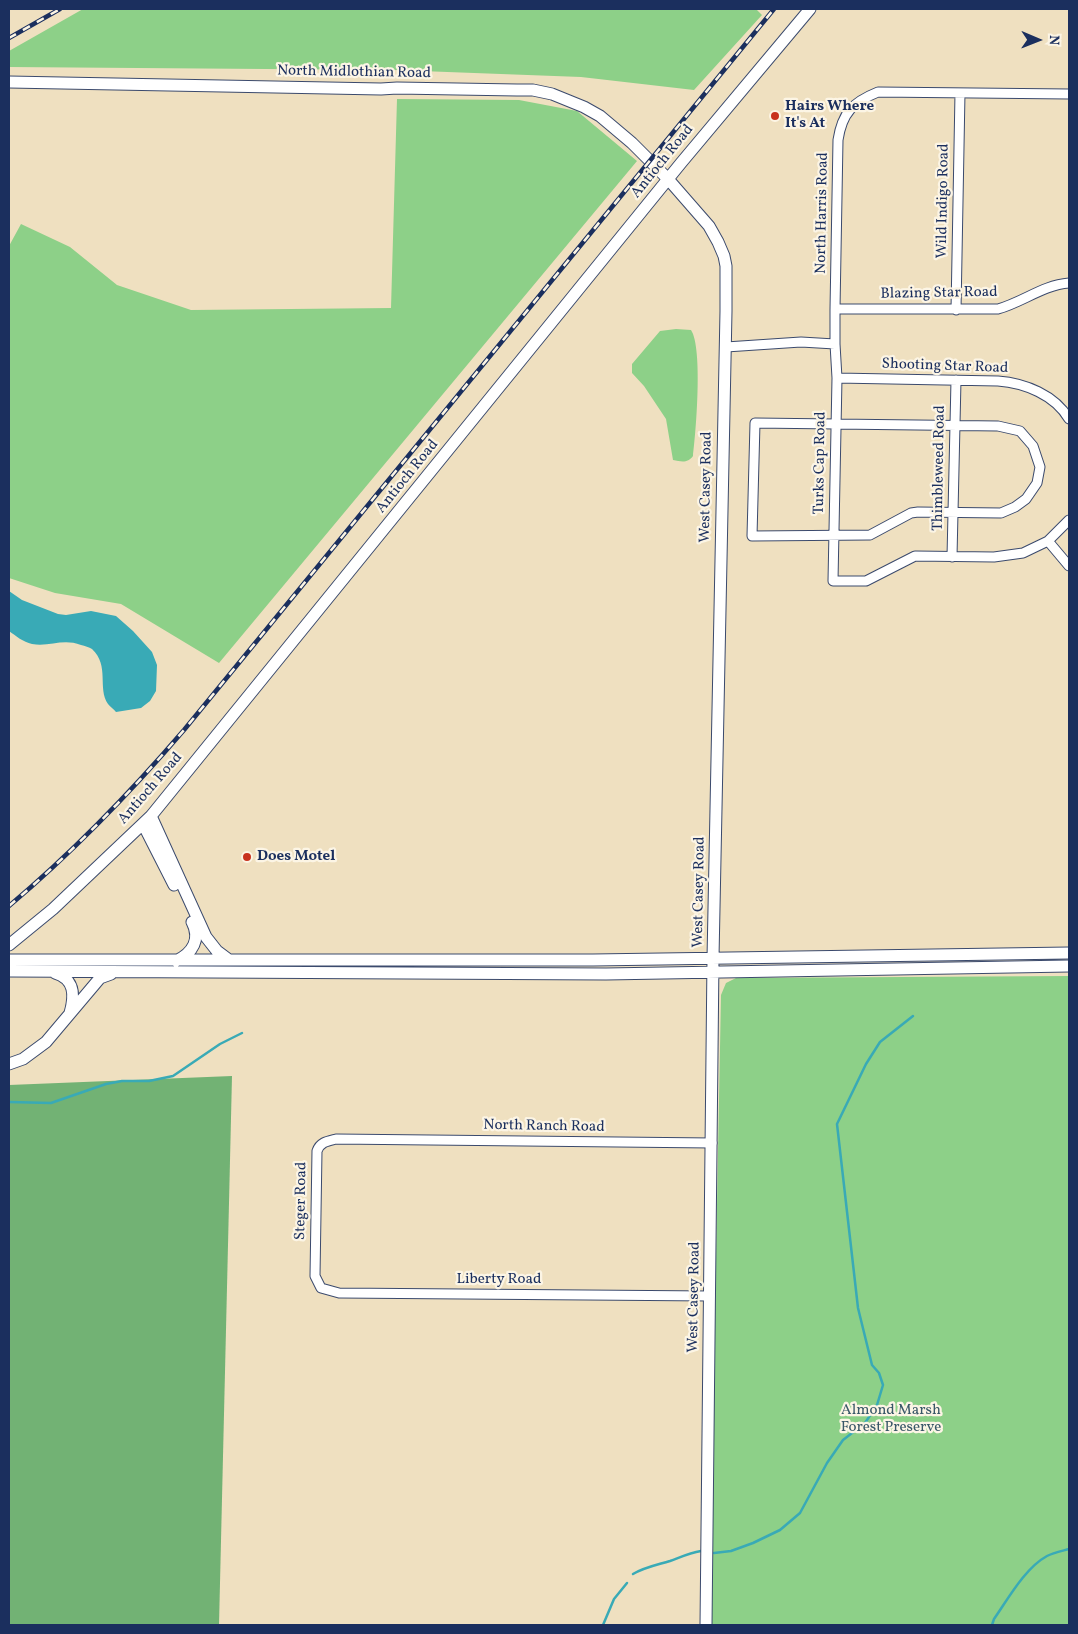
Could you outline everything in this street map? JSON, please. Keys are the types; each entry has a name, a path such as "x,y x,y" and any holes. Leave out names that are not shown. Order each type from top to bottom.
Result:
{"main road":[{"name":"Antioch Road","path":"13,941 53,909 147,820 668,179 810,9"},
{"name":"North Midlothian Road","path":"9,82 533,90 571,101 600,116 632,142 668,179"},
{"name":"West Casey Road","path":"668,179 710,226 724,256 726,266 726,347 713,958 706,1625"},
{"path":"147,820 206,937 217,951 229,960"},
{"path":"147,820 195,927 194,946 186,956 176,960"},
{"path":"9,960 713,958 1069,953"},
{"path":"9,971 606,974 1069,966"},
{"path":"50,972 63,976 72,988 73,1002 70,1014"},
{"path":"9,1064 23,1059 46,1042 100,978 115,972"}],"street":[{"name":"North Harris Road","path":"835,344 837,152 840,128 844,118 854,104 878,92 1069,94"},
{"name":"Wild Indigo Road","path":"956,310 960,93"},
{"name":"Blazing Star Road","path":"834,309 998,309 1009,306 1046,287 1069,283"},
{"path":"726,347 801,342 835,344"},
{"name":"Turks Cap Road","path":"835,344 837,378 833,582 866,581 915,556 952,557"},
{"name":"Shooting Star Road","path":"837,378 998,381 1026,386 1052,400 1069,419"},
{"name":"Thimbleweed Road","path":"952,557 956,380"},
{"path":"755,423 836,423 998,426 1020,431 1034,446 1040,467 1037,484 1026,499 1015,507 1001,513 911,513 870,535 752,536 755,423"},
{"path":"952,557 1009,556 1035,548 1048,541 1069,520"},
{"path":"1048,541 1069,566"},
{"name":"Steger Road","path":"315,1257 318,1148 324,1141 336,1138 376,1139"},
{"name":"North Ranch Road","path":"376,1139 712,1143"},
{"name":"Liberty Road","path":"315,1257 314,1276 316,1282 321,1288 339,1293 710,1296"}],"green space":[{"path":"83,9 756,9 762,15 694,90 581,77 394,70 9,67 9,51"},
{"path":"397,99 519,100 577,111 637,161 219,663 121,604 55,593 9,578 9,246 21,224 70,247 117,285 191,310 391,308"},
{"path":"691,330 697,354 698,391 693,456 689,460 684,461 673,460 666,419 644,386 632,373 632,364 660,331"},
{"name":"Almond Marsh Forest Preserve","path":"1069,976 1069,1625 709,1625 721,995 726,983 736,978"},
{"path":"232,1076 219,1625 9,1625 9,1085"}],"water":[{"path":"9,591 22,600 58,614 66,615 91,611 116,616 152,652 157,665 156,691 150,701 141,708 116,712 105,698 101,663 92,649 68,642 32,644 9,631"}],"waterway":[{"path":"714,1553 731,1551 753,1543 780,1530 800,1513 827,1463 843,1440 865,1423 877,1405 883,1385 879,1373 872,1365 858,1308 837,1124 866,1064 880,1042 913,1016"},
{"path":"9,1102 51,1103 106,1084 122,1081 149,1081 173,1076 220,1044 242,1033"},
{"path":"992,1625 1011,1593 1031,1568 1047,1556 1069,1549"},
{"path":"633,1574 701,1551"},
{"path":"603,1625 614,1599 627,1583"}],"railway":[{"path":"9,38 60,9"},
{"path":"9,906 56,865 100,821 184,730 774,9"}],"place":[{"name":"Hairs Where It's At","path":"775,116"},
{"name":"Does Motel","path":"247,857"}]}
